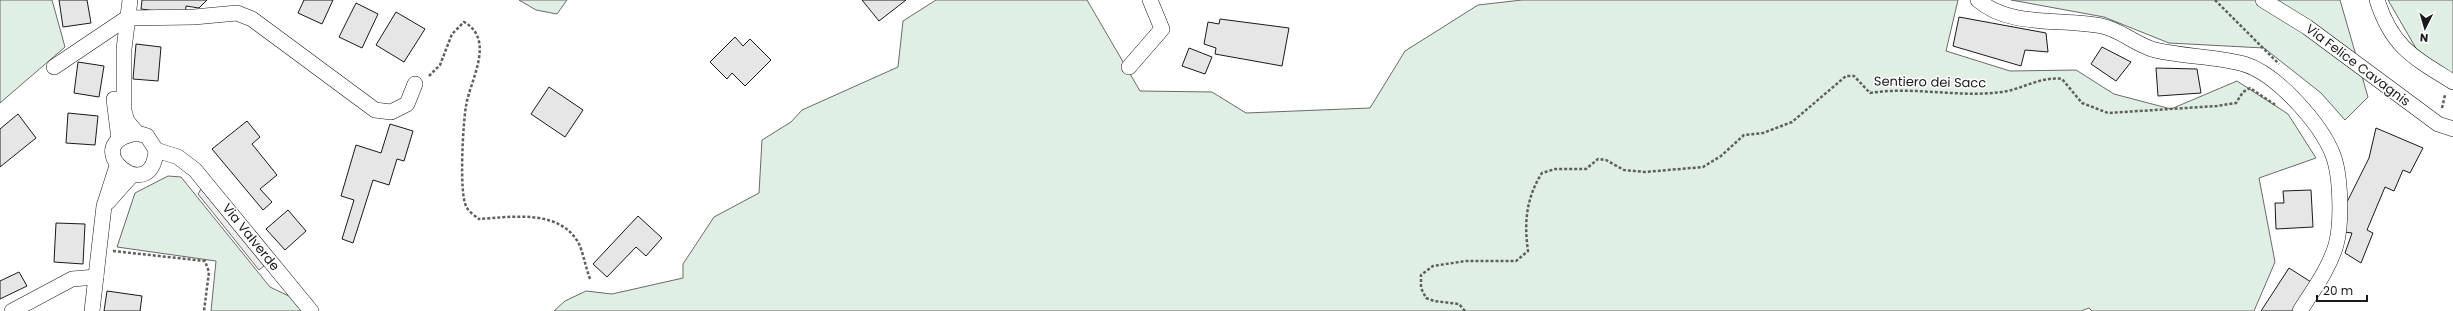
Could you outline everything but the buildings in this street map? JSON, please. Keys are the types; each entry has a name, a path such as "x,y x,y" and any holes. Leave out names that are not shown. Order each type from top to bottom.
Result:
{"street":[{"path":"130,0 124,49 124,111 127,121 137,132 147,136 156,150 152,165 144,173 132,175 124,172 117,166 113,157 114,147 119,139 127,134 137,132"},
{"path":"1129,67 1162,29 1150,0"},
{"path":"1978,0 1989,10 2010,16 2103,26 2154,49 2245,64 2271,78 2293,97 2306,112 2333,155 2338,176 2339,214 2336,244 2326,269 2300,311"},
{"name":"Via Felice Cavagnis","path":"2263,0 2307,27 2432,120 2445,128 2453,129"},
{"path":"2377,0 2388,30 2397,41 2408,52 2450,80"},
{"path":"54,67 127,18 194,17 237,13 252,19 375,110 391,112 408,104 415,84"},
{"path":"119,139 114,103 116,74 124,49"},
{"name":"Via Valverde","path":"156,150 178,157 189,164 311,311"},
{"path":"152,165 174,162 189,164"},
{"path":"92,311 104,206 117,166"},
{"path":"104,206 132,175"},
{"path":"12,311 72,279 96,277"}],"path":[{"path":"415,84 422,82 440,65 452,34 464,22 473,27 480,43 476,76 466,105 462,182 466,207 479,219 528,215 550,221 565,228 579,245 590,279"},
{"name":"Sentiero dei Sacc","path":"1465,311 1459,304 1434,302 1426,298 1421,288 1421,275 1433,266 1466,261 1516,261 1528,251 1525,234 1527,209 1534,185 1542,173 1555,169 1586,169 1598,159 1606,160 1624,170 1645,172 1703,167 1721,156 1744,135 1763,133 1792,122 1846,76 1854,76 1870,93 1893,89 1911,92 2003,92 2051,78 2062,79 2082,103 2108,113 2217,106 2236,102 2243,92 2250,88 2281,108"},
{"path":"2432,120 2440,113 2450,80"},
{"path":"99,249 205,261 209,272 204,311"}],"green space":[{"path":"0,0 52,0 65,47 0,103"},
{"path":"519,0 567,0 557,14 536,10"},
{"path":"936,0 1087,0 1140,91 1212,92 1246,113 1370,108 1405,51 1478,5 1522,0 1958,0 1946,51 2010,71 2076,70 2114,94 2171,109 2237,81 2288,114 2316,158 2259,178 2275,262 2254,311 2092,311 2089,308 2081,311 554,311 565,301 586,291 612,294 683,278 683,264 714,217 759,193 762,140 791,122 802,110 898,67 903,21"},
{"path":"2011,0 2340,0 2368,97 2345,120 2321,93 2264,48 2169,43 2104,17"},
{"path":"2388,0 2453,0 2453,75 2417,50"},
{"path":"168,176 181,177 270,287 295,299 302,311 211,311 216,261 117,247 135,193"}],"shaded area":[{"path":"201,189 264,266 259,270 198,194"}]}
